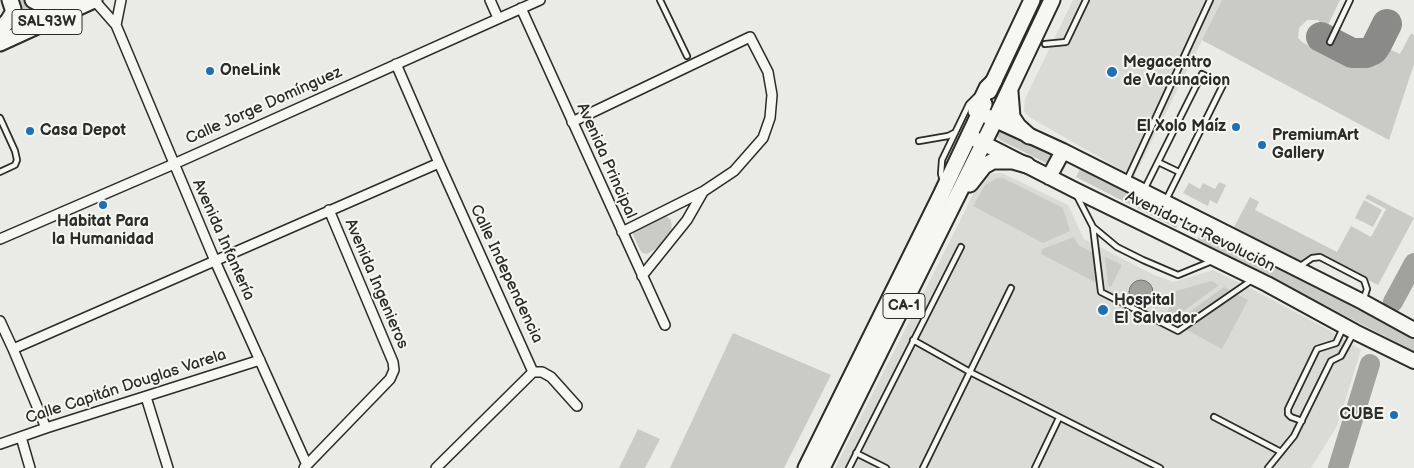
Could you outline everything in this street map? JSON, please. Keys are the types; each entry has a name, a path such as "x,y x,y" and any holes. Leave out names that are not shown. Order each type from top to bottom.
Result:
{"main road":[{"path":"0,29 13,14 10,0"},
{"path":"33,0 45,6 52,6 69,0"},
{"name":"SAL93W","path":"0,43 94,0"},
{"name":"CA-1","path":"814,467 877,325 942,188 969,137 1032,0"},
{"name":"CA-1","path":"814,467 891,331 949,214 969,137 994,120 1052,0"},
{"path":"1010,88 1012,117 1018,126 1029,136"},
{"path":"942,188 986,98"},
{"name":"Avenida La Revolución","path":"986,98 994,120 1126,182 1363,302 1414,330"},
{"name":"Avenida La Revolución","path":"969,137 1255,278 1349,329 1414,361"},
{"path":"1049,177 1063,151"},
{"path":"949,214 976,174 988,163 1006,160 1027,165"},
{"path":"877,325 891,331"}],"street":[{"name":"Avenida Infantería","path":"94,0 116,25 215,261 305,466"},
{"path":"116,25 121,0"},
{"path":"490,0 498,18"},
{"name":"Calle Jorge Domínguez","path":"0,239 174,164 540,0"},
{"name":"Avenida Principal","path":"520,8 665,325"},
{"path":"572,122 750,37 768,72 772,95 770,118 763,138 734,171 704,191 622,232"},
{"name":"Calle Independencia","path":"396,64 438,163 533,372"},
{"path":"14,349 438,163"},
{"path":"642,276 687,220 704,191"},
{"name":"Avenida Ingenieros","path":"305,466 390,379 394,370 393,362 329,210"},
{"path":"0,321 14,349 46,428"},
{"name":"Calle Capitán Douglas Varela","path":"0,444 260,360"},
{"path":"436,468 533,372 542,372 551,378 577,406"},
{"path":"146,397 168,468"},
{"path":"21,437 30,468"}],"lane":[{"path":"660,0 687,56"},
{"path":"1045,44 1066,42 1086,0"},
{"path":"1126,182 1210,0"},
{"path":"1330,42 1350,0"},
{"path":"1144,192 1202,74 1224,85 1165,203"},
{"path":"919,142 948,136 969,137 969,104 976,96 986,98"},
{"path":"0,118 15,151 17,160 15,164 0,172"},
{"path":"1158,162 1179,172"},
{"path":"1075,190 1092,227 1101,292 1178,331 1255,278"},
{"path":"1092,227 1117,247 1178,275 1216,260"},
{"path":"849,468 961,247"},
{"path":"1297,269 1312,258 1320,257 1364,280 1367,289 1363,302"},
{"path":"923,468 1011,288"},
{"path":"1302,421 1291,417 1288,414 1288,409 1317,349 1336,344 1349,329"},
{"path":"1268,468 1302,421 1331,361 1341,356 1349,329"},
{"path":"913,340 970,372 1160,468"},
{"path":"1214,417 1281,452"},
{"path":"1035,468 1059,418"},
{"path":"856,453 886,468"}],"shaded area":[{"path":"18,0 24,0 33,10 49,14 12,30 11,28 20,18 21,10"},
{"name":"Megacentro de Vacunacion","path":"1073,0 1222,0 1134,177 1029,117 1024,111 1025,99"},
{"path":"1222,0 1340,0 1325,28 1318,20 1307,20 1299,28 1298,38 1309,46 1320,44 1358,62 1367,62 1375,58 1382,53 1385,47 1400,54 1411,33 1414,35 1414,64 1389,140 1202,40"},
{"path":"1004,129 1052,154 1050,162 1046,163 1000,140 998,137 999,133"},
{"path":"1081,167 1181,218 1176,228 1076,177"},
{"name":"Hospital El Salvador","path":"994,173 1002,173 1068,205 1084,239 1154,275 1174,282 1213,270 1329,330 1361,350 1337,426 1311,468 835,468 980,179"},
{"path":"997,178 1003,178 1063,208 1070,231 1043,243 973,206 985,185"},
{"path":"1219,182 1226,185 1217,204 1210,200 1208,206 1183,193 1189,183 1200,189 1203,183 1215,189"},
{"path":"1368,194 1414,218 1378,285 1317,254 1302,262 1234,227 1250,197 1259,202 1255,210 1337,252 1351,226 1371,237 1386,209 1365,198"},
{"path":"1364,200 1382,210 1373,227 1355,218"},
{"path":"661,216 666,216 671,220 672,232 664,244 647,254 643,253 633,234 637,228"},
{"path":"1203,229 1414,338 1414,351 1197,240"},
{"path":"1074,237 1078,245 1095,254 1099,284 1041,254 1042,249"},
{"path":"1105,257 1122,265 1111,287 1108,285"},
{"path":"1141,280 1150,283 1153,292 1150,301 1141,304 1132,301 1129,292 1132,283"},
{"path":"1211,281 1219,285 1170,321 1165,318 1176,291"},
{"path":"1224,287 1248,300 1222,349 1174,323"},
{"path":"733,333 831,375 784,468 670,468"},
{"path":"638,429 660,439 645,468 619,468"}],"waterway":[{"path":"1393,302 1414,263"},
{"path":"1338,468 1370,364"}],"taxiway":[{"path":"1321,37 1352,53 1366,53 1373,50 1387,24"}],"place":[{"name":"OneLink","path":"210,71"},
{"name":"Megacentro de Vacunacion","path":"1112,72"},
{"name":"El Xolo Maíz","path":"1236,127"},
{"name":"Casa Depot","path":"30,131"},
{"name":"PremiumArt Gallery","path":"1262,145"},
{"name":"Habitat Para la Humanidad","path":"103,205"},
{"name":"Hospital El Salvador","path":"1103,310"},
{"name":"CUBE","path":"1394,415"}]}
